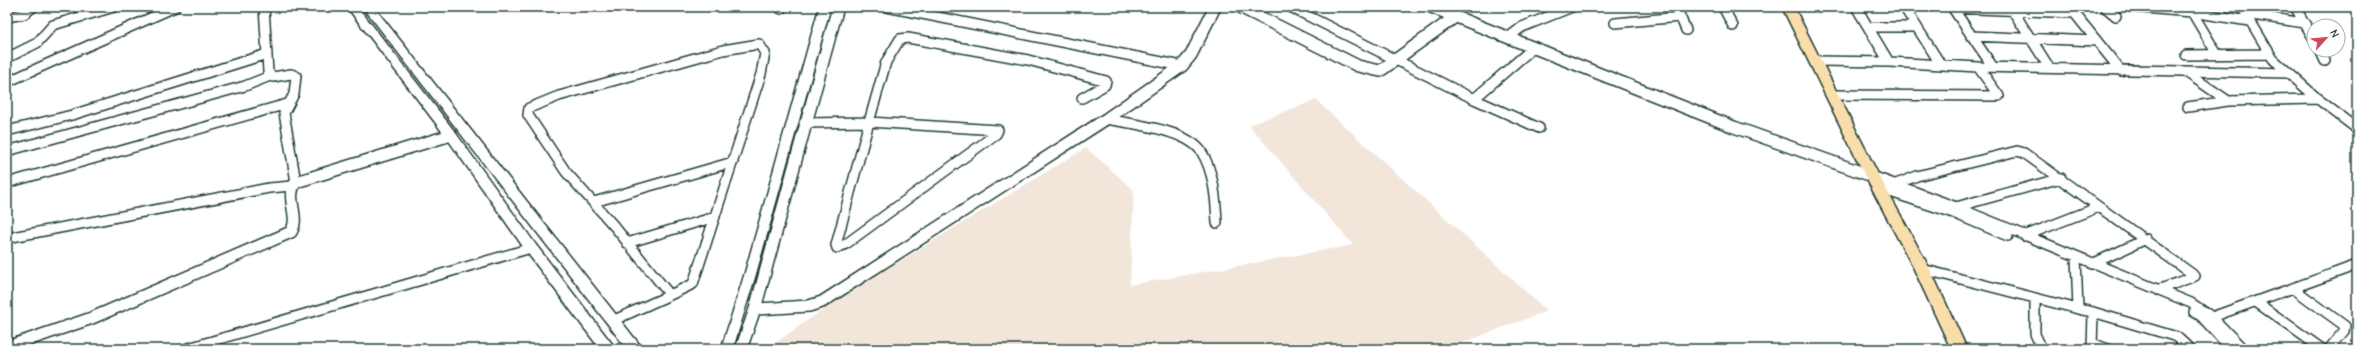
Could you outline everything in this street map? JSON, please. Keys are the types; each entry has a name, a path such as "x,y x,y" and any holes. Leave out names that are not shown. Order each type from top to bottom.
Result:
{"main road":[{"path":"352,7 451,135 531,248 608,349"},
{"path":"368,7 516,193 612,321 636,349"},
{"path":"1788,7 1875,182 1922,269 1959,348"}],"street":[{"path":"7,18 24,14 32,7"},
{"path":"7,58 37,43 53,24 114,7"},
{"path":"7,82 175,7"},
{"path":"264,7 270,76"},
{"path":"727,349 750,275 825,7"},
{"path":"741,349 755,309 804,123 838,7"},
{"path":"887,7 1182,66"},
{"path":"755,309 809,306 822,302 1106,119 1182,66 1191,55 1215,7"},
{"path":"1240,7 1371,71 1380,71 1455,17"},
{"path":"1290,7 1474,99 1538,128"},
{"path":"1509,37 1522,27 1572,7"},
{"path":"1676,7 1686,30"},
{"path":"1724,7 1733,26"},
{"path":"1856,7 1889,62"},
{"path":"1904,7 1941,65"},
{"path":"2105,7 2116,16"},
{"path":"2131,7 2192,12 2246,14 2304,23"},
{"path":"2295,7 2306,26"},
{"path":"1439,8 1455,17 2076,261 2189,309 2200,316 2231,349"},
{"path":"1952,8 2072,10 2121,70"},
{"path":"1952,8 1993,67"},
{"path":"2012,9 2049,67"},
{"path":"2192,12 2217,54"},
{"path":"2246,14 2268,54 2318,99 2357,129"},
{"path":"1615,23 1680,17"},
{"path":"1868,27 1917,27"},
{"path":"1971,36 2097,41"},
{"path":"804,123 870,122 998,130 996,134 846,244 837,248 836,245 870,122 883,67 898,41 903,39 1028,60 1106,81 1105,85 1082,98"},
{"path":"612,321 670,295 693,284 733,162 766,53 759,44 723,50 559,96 530,108 528,115 566,172 594,202 670,295"},
{"path":"1474,99 1534,47"},
{"path":"7,131 87,110 267,54"},
{"path":"2186,55 2268,54"},
{"path":"1816,61 1889,62 1978,67 2049,67 2186,72 2288,73"},
{"path":"1832,95 1999,96 1978,67"},
{"path":"2186,72 2228,101"},
{"path":"7,151 245,86 270,76 273,77 291,74 296,76 294,94 287,104 284,113 294,184 291,193 295,224 291,232 92,318 7,347"},
{"path":"2188,107 2228,101 2318,99"},
{"path":"7,183 287,104"},
{"path":"1106,119 1162,132 1194,145 1204,159 1215,194 1217,223"},
{"path":"7,238 294,184 451,135"},
{"path":"1896,184 1917,176 2017,151 2028,154 2099,207 2192,272 2195,276 2158,290"},
{"path":"594,202 733,162"},
{"path":"1956,207 2061,178"},
{"path":"1875,182 1896,184 1956,207 2024,236 2076,261 2092,264 2191,303 2212,317 2243,349"},
{"path":"2024,236 2099,207"},
{"path":"627,242 715,217"},
{"path":"2092,264 2146,240"},
{"path":"185,349 531,248"},
{"path":"2076,261 2078,309"},
{"path":"2212,317 2294,289 2357,265"},
{"path":"1922,269 2093,312 2177,337 2190,349"},
{"path":"2294,289 2345,326 2344,331 2329,349"},
{"path":"2035,298 2035,334 2042,346 2042,349"},
{"path":"2256,302 2322,349"},
{"path":"2093,312 2092,346 2108,349"}],"shaded area":[{"path":"1316,100 1547,311 1446,349 766,349 847,293 1086,148 1134,190 1130,285 1353,245 1249,125"}]}
